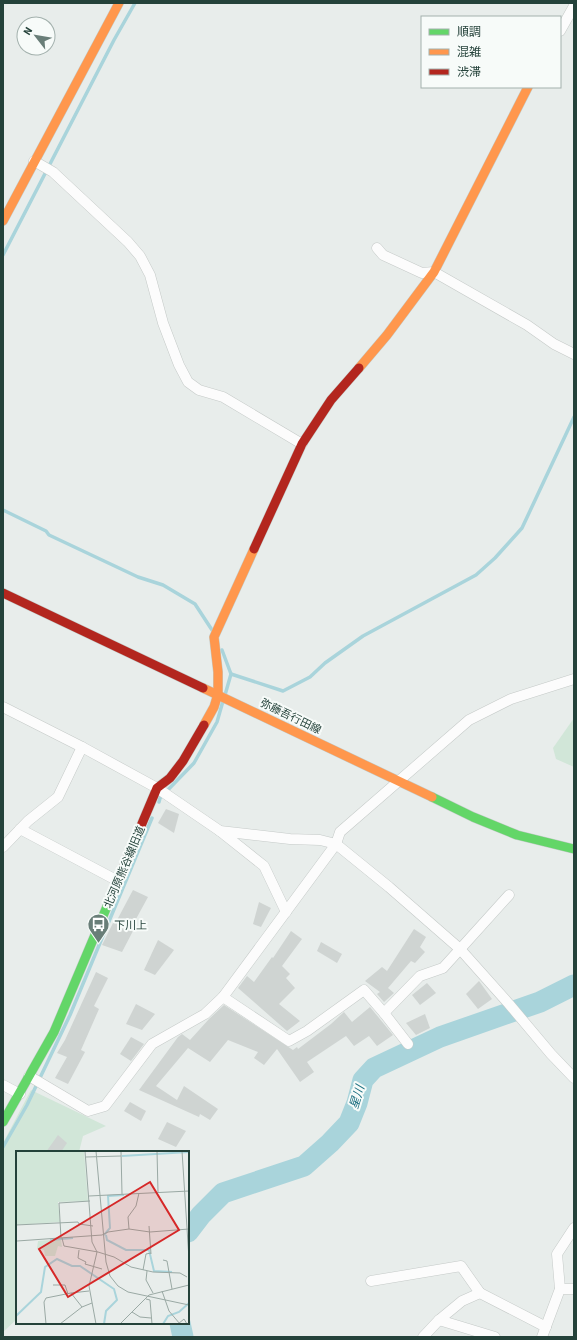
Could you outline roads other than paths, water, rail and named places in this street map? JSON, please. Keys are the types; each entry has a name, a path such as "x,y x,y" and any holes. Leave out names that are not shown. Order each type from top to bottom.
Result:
{"street":[{"path":"3,221 119,3"},
{"path":"561,29 574,6"},
{"path":"157,788 170,778 183,761 214,707 218,694 218,672 214,637 302,444 331,400 387,335 434,272 527,88"},
{"path":"34,161 53,172 128,242 140,256 150,275 163,323 179,366 188,382 199,390 222,398 302,444"},
{"path":"377,248 383,255 422,272 434,272 527,325 554,344 574,354"},
{"name":"弥藤吾行田線","path":"3,593 218,694 473,817 517,835 574,849"},
{"path":"29,1076 88,1111 106,1106 152,1044 205,1014 223,997 336,844 340,832 469,720 511,699 574,679"},
{"path":"3,707 82,747 157,788 220,831 264,866 286,912"},
{"path":"3,847 28,821 58,797 82,747"},
{"name":"北河原熊谷線旧道","path":"3,1122 54,1032 157,788"},
{"path":"20,829 118,881"},
{"path":"220,831 282,838 320,840 336,844 389,887 460,949 509,1004 526,1026 574,1078"},
{"path":"384,1013 420,976 443,968 509,895"},
{"path":"223,997 289,1041 307,1031 364,990 408,1044"},
{"path":"3,1085 20,1094"},
{"path":"542,1337 560,1289 557,1254 574,1228"},
{"path":"371,1281 461,1266 480,1293 546,1326"},
{"path":"560,1289 574,1289"},
{"path":"423,1337 439,1320 462,1301 480,1293"},
{"path":"439,1320 495,1337"}],"waterway":[{"path":"3,255 114,40 135,3"},
{"path":"231,674 283,691 310,677 325,663 363,636 476,575 495,558 522,528 574,417"},
{"path":"3,510 46,531 49,535 138,577 163,585 195,604 212,630"},
{"path":"222,650 231,674 225,695"},
{"path":"159,802 160,798 194,763 217,722 223,701"},
{"path":"3,1147 27,1105 70,1015 152,818"},
{"name":"星川","path":"189,1231 201,1215 223,1193 304,1166 330,1143 349,1123 357,1103 363,1080 374,1068 440,1037 540,1002 574,985"},
{"name":"星川","path":"180,1324 183,1337"}],"place":[{"name":"下川上","path":"99,944"}]}
